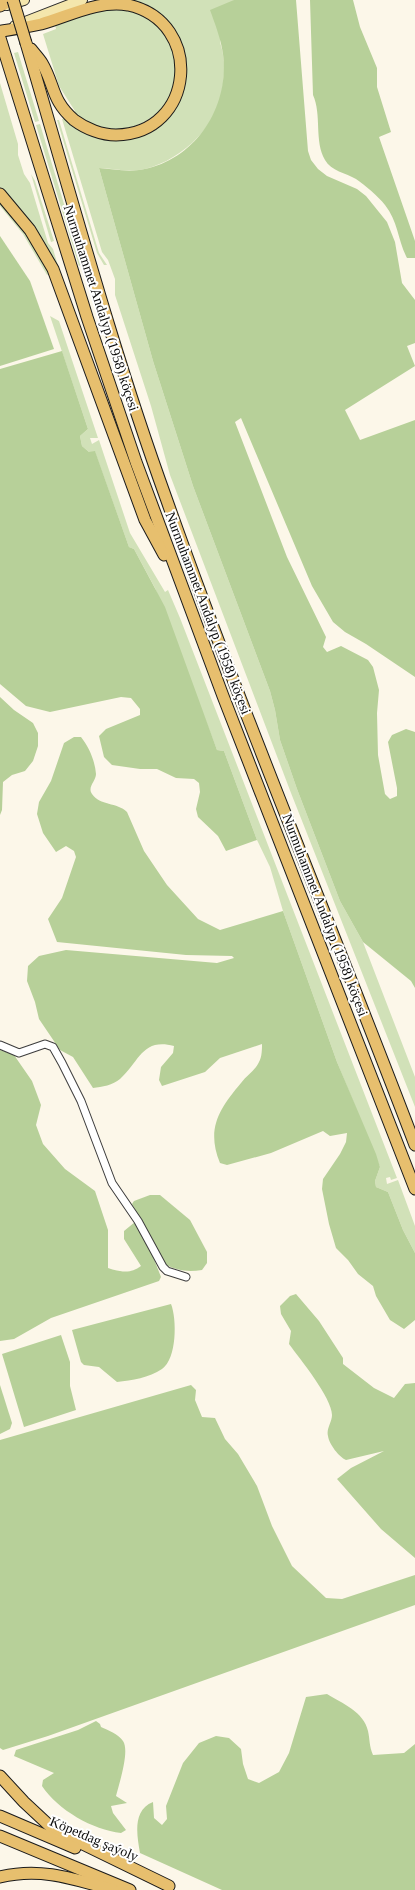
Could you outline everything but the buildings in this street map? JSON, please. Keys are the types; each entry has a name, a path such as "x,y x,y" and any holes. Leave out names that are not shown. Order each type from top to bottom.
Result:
{"main road":[{"path":"0,6 13,0"},
{"name":"Nurmuhammet Andalyp (1958) köçesi","path":"13,0 105,313 165,496 239,693 415,1145"},
{"path":"0,6 24,0"},
{"path":"1,34 82,0"},
{"path":"1,34 102,5 122,4 139,8 153,15 164,24 177,46 182,68 178,92 168,110 158,120 144,129 122,134 108,134 93,130 76,121 62,108 53,92 42,64 26,43"},
{"name":"Nurmuhammet Andalyp (1958) köçesi","path":"1,34 3,49 87,317 128,440 184,591 415,1189"},
{"path":"0,194 30,230 53,268 145,520 184,591"},
{"path":"0,1776 24,1802 54,1830 173,1888"},
{"name":"Köpetdag şaýoly","path":"0,1816 173,1888"},
{"path":"0,1836 130,1890"},
{"path":"0,1876 16,1873 51,1873 113,1890"}],"street":[{"path":"0,1045 19,1052 45,1044 53,1047 80,1101 115,1190 138,1221 163,1267 167,1271 186,1277"}],"green space":[{"path":"129,0 234,0 220,40 224,64 222,91 212,119 203,131 180,153 153,167 139,170 99,168 153,361 193,486 270,691 280,740 297,789 340,901 363,942 415,1077 415,1107 291,793 170,475 151,406 115,295 115,279 108,260 102,252 62,119 65,118 130,138 165,113 180,99 186,75 186,61 179,37 172,27 153,10 142,4"},
{"path":"234,0 296,0 308,151 311,160 318,169 327,176 357,189 366,196 387,222 395,242 402,283 415,300 415,343 407,346 415,366 345,410 360,440 415,420 415,677 366,644 345,632 333,622 312,586 241,418 235,422 287,557 326,637 323,647 327,652 341,646 368,660 373,667 379,690 377,713 378,755 385,794 390,799 397,796 397,788 388,742 392,735 406,729 415,732 415,988 411,981 363,942 340,901 280,740 270,691 193,486 153,361 99,168 134,171 159,165 176,156 192,144 204,129 214,112 221,94 224,74 222,48 210,10"},
{"path":"310,0 353,0 360,27 377,68 377,87 391,132 379,137 415,241 415,258 407,258 393,218 382,202 372,191 356,179 331,167 325,160 322,153 316,103 313,95"},
{"path":"125,8 152,20 157,24 166,37 174,52 177,68 175,84 169,98 159,111 147,121 132,127 109,129 93,124 73,113 75,111 59,86 43,34 56,29 55,24 95,10"},
{"path":"18,52 39,121 35,122 14,53"},
{"path":"0,83 18,144 18,155 24,174 30,183 48,243 53,249 59,269 26,216 10,197 0,188"},
{"path":"57,120 59,120 99,253 107,265 104,265 97,253"},
{"path":"40,124 82,264 79,266 36,125"},
{"path":"31,174 35,181 54,241 51,242"},
{"path":"0,201 20,224 50,273 47,275 23,234 0,206"},
{"path":"0,236 30,281 54,349 0,366"},
{"path":"50,316 59,321 98,438 90,438 92,444 99,440 130,533 165,592 168,590 180,618 397,1178 391,1180 390,1177 386,1178 387,1184 398,1180 415,1226 415,1253 403,1230 388,1192 376,1187 375,1181 380,1167 337,1062 283,911 270,867 257,840 224,751 217,750 155,588 134,549 129,547 95,452 89,452 82,446 80,436 88,429"},
{"path":"62,351 88,429 80,436 82,446 89,452 95,451 129,547 134,549 165,607 217,750 224,751 257,840 226,851 218,836 198,817 196,809 200,792 199,783 194,779 176,778 157,769 140,769 112,765 104,757 99,736 106,729 140,715 140,709 131,698 121,697 50,712 26,706 0,684 0,369"},
{"path":"0,697 14,710 33,723 38,733 38,746 33,761 25,771 12,775 3,782 2,810 0,815"},
{"path":"74,737 81,737 93,759 96,777 91,786 92,794 95,798 127,812 144,851 167,885 198,919 220,930 283,911 337,1062 376,1154 380,1167 375,1181 376,1187 388,1192 403,1230 415,1253 415,1320 404,1329 390,1320 376,1296 373,1286 358,1274 348,1260 336,1248 329,1224 322,1189 323,1179 340,1154 346,1142 347,1133 330,1136 323,1131 271,1153 227,1165 220,1163 214,1140 217,1120 226,1102 260,1060 262,1044 220,1058 205,1072 162,1086 159,1080 161,1067 173,1053 174,1046 163,1044 155,1045 142,1053 120,1079 114,1083 93,1088 73,1057 60,1050 39,1019 35,1002 27,981 28,966 39,956 66,950 217,963 234,958 232,956 186,955 57,942 48,919 62,898 76,857 74,851 66,846 56,852 43,833 37,814 39,802 51,781 64,743"},
{"path":"0,1050 14,1055 32,1081 41,1105 36,1125 43,1144 65,1169 95,1191 108,1230 108,1268 125,1272 137,1269 141,1266 124,1239 124,1231 135,1222 150,1249 161,1277 159,1281 51,1318 14,1339 0,1341"},
{"path":"150,1195 160,1195 190,1220 207,1252 207,1263 202,1270 183,1270 165,1264 132,1204 134,1201"},
{"path":"296,1294 319,1321 343,1358 343,1364 374,1388 394,1398 405,1384 415,1383 415,1558 381,1529 337,1479 351,1468 384,1451 346,1460 337,1453 330,1443 328,1428 332,1418 331,1408 315,1379 289,1344 291,1331 281,1314 280,1306 290,1296"},
{"path":"171,1304 175,1329 173,1348 171,1357 162,1369 146,1377 117,1382 99,1367 84,1365 81,1362 72,1330"},
{"path":"61,1335 70,1362 70,1386 76,1410 24,1427 2,1354"},
{"path":"0,1385 12,1423 10,1429 0,1434"},
{"path":"191,1385 196,1390 195,1400 202,1417 215,1418 225,1439 238,1454 257,1486 272,1526 292,1566 326,1598 342,1599 415,1575 415,1605 48,1736 3,1750 0,1748 0,1440"},
{"path":"327,1694 352,1709 362,1718 366,1724 373,1755 404,1753 415,1744 415,1890 222,1890 140,1853 137,1832 139,1817 142,1811 146,1806 153,1802 154,1818 162,1825 167,1819 166,1806 183,1763 199,1743 216,1736 229,1738 241,1749 243,1764 248,1779 259,1783 279,1772 289,1753 306,1697"},
{"path":"96,1721 101,1727 118,1736 123,1741 125,1746 125,1760 116,1796 127,1803 111,1806 113,1813 126,1830 121,1833 99,1828 67,1811 49,1795 42,1786 43,1780 54,1773 14,1756 16,1750 78,1730"}]}
